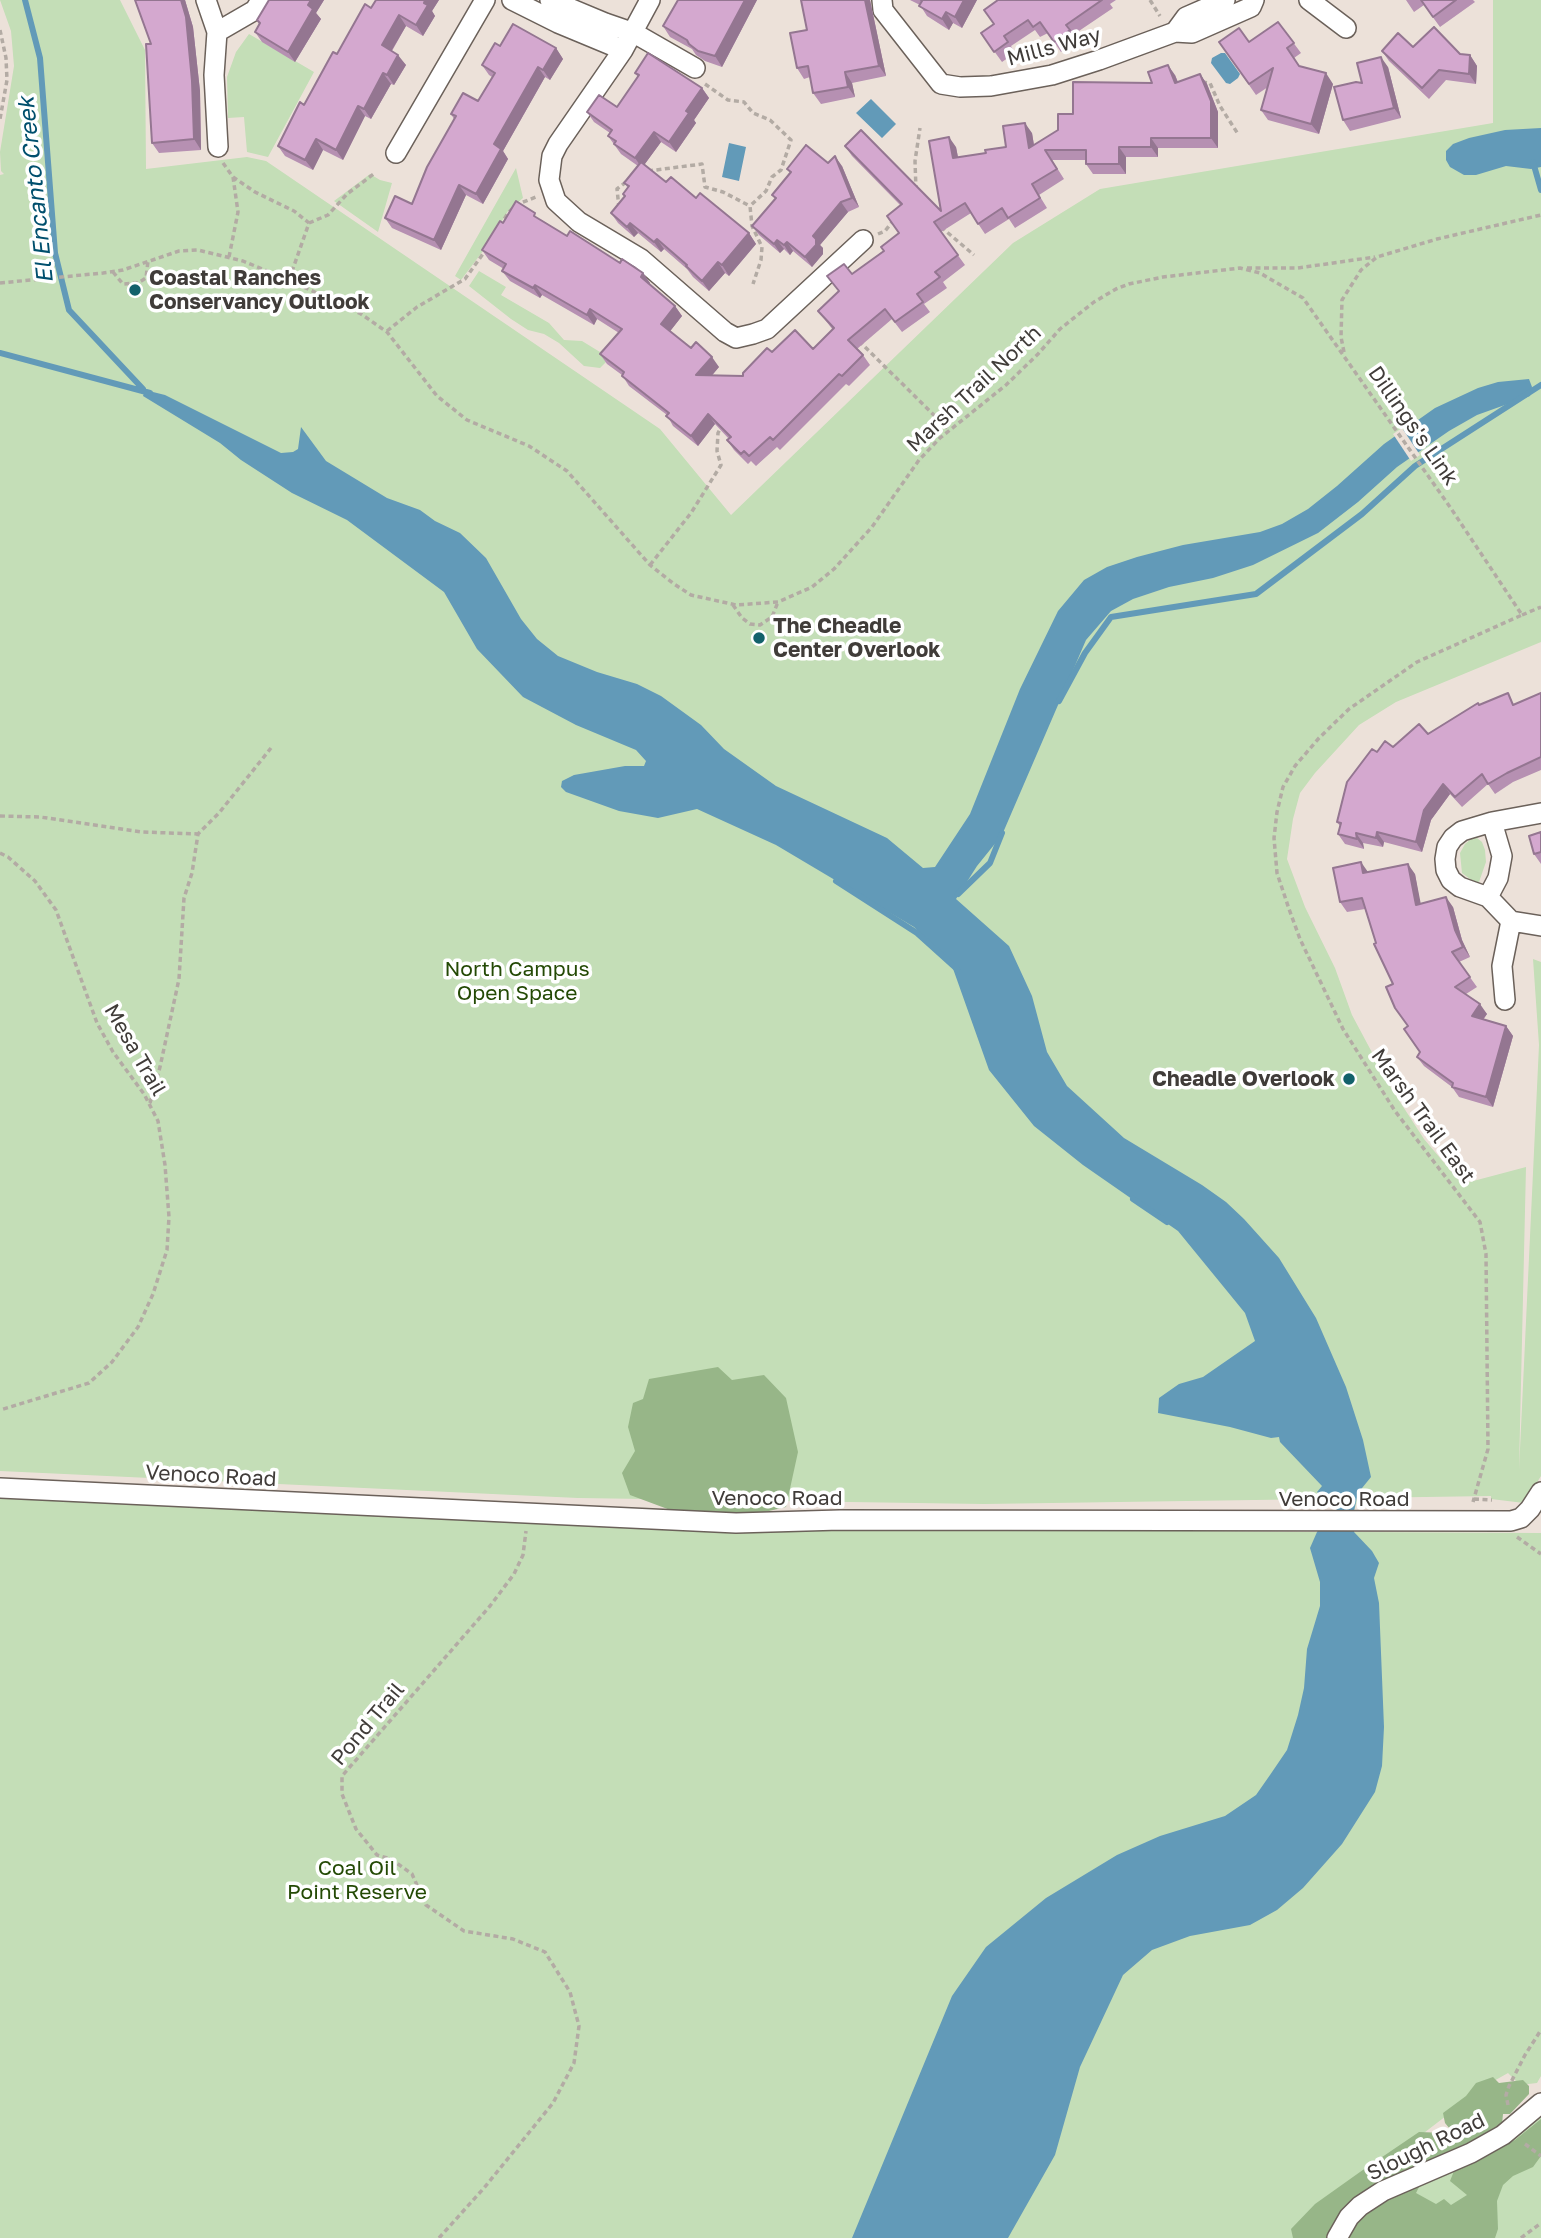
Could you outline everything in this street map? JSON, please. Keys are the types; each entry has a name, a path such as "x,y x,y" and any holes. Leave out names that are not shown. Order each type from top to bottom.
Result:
{"street":[{"path":"206,0 217,32 214,75 219,151"},
{"path":"217,32 255,10 261,0"},
{"path":"396,153 485,0"},
{"path":"512,0 623,50"},
{"path":"550,0 634,33 697,74"},
{"path":"650,0 634,33 552,156 549,180 551,191 566,212 641,259 725,332 736,338 767,329 863,240"},
{"name":"Mills Way","path":"882,0 883,10 941,84 960,87 991,86 1052,75 1175,32 1192,33 1251,8 1254,0"},
{"name":"Mills Way","path":"1175,32 1186,17 1225,0"},
{"path":"1309,0 1346,28"},
{"path":"1541,813 1492,822 1462,831 1447,847 1445,859 1451,880 1460,887 1488,897 1511,921 1541,926"},
{"path":"1488,897 1499,878 1502,856 1492,822"},
{"path":"1505,1000 1502,966 1511,921"},
{"name":"Venoco Road","path":"0,1488 736,1523 840,1520 1369,1523 1511,1521"},
{"path":"1511,1521 1521,1518 1541,1492"},
{"name":"Slough Road","path":"1337,2238 1349,2217 1360,2206 1383,2191 1471,2153 1503,2135 1541,2102"}],"path":[{"path":"1150,0 1160,16"},
{"path":"0,30 7,80 0,119"},
{"path":"697,74 728,100 744,102 753,113 769,120 791,140 781,170 772,177 766,191 750,206"},
{"path":"1193,80 1210,83 1220,106 1238,134"},
{"path":"916,193 915,161 920,128"},
{"path":"219,151 233,177 238,212 229,257"},
{"path":"638,172 702,164 705,187 723,192 750,206"},
{"path":"289,280 309,223 328,215 347,194 375,173"},
{"path":"233,177 255,192 294,211 309,223"},
{"path":"621,214 617,204 617,189 628,180"},
{"path":"499,227 516,205 524,202"},
{"path":"750,206 752,226 762,247 761,260 753,284"},
{"name":"Marsh Trail North","path":"0,283 103,273 178,251 198,250 229,257 289,280 361,314 387,332 437,396 467,420 529,446 567,471 650,565 691,595 733,605 758,605 778,602 812,587 834,569 872,527 919,460 949,430 1006,385 1060,329 1094,302 1116,289 1163,277 1240,268 1298,268 1377,257 1437,239 1541,215"},
{"path":"932,219 974,256"},
{"path":"885,231 893,221"},
{"path":"387,332 417,307 465,279 487,248"},
{"name":"Marsh Trail North","path":"1344,354 1340,337 1342,300 1361,270 1377,257"},
{"path":"113,271 123,284 138,283 146,278 148,261"},
{"name":"Marsh Trail North","path":"1240,268 1260,273 1303,298 1350,363"},
{"path":"854,337 949,430"},
{"name":"Dillings's Link","path":"1350,363 1522,615"},
{"path":"650,565 691,513 721,465 718,433 726,422"},
{"path":"733,605 750,624 760,625 772,617 778,602"},
{"name":"Marsh Trail East","path":"1471,1522 1474,1499 1488,1450 1486,1254 1480,1222 1395,1111 1343,1029 1300,939 1289,909 1277,873 1274,838 1283,787 1295,765 1349,709 1417,662 1541,607"},
{"path":"149,1105 179,979 184,898 192,873 198,834 219,813 271,748"},
{"path":"0,816 60,819 142,832 198,834"},
{"name":"Mesa Trail","path":"0,853 35,881 56,910 97,1023 158,1121 169,1217 167,1250 153,1294 138,1327 112,1362 89,1383 0,1410"},
{"name":"Pond Trail","path":"439,2238 484,2188 553,2103 574,2063 579,2026 570,1992 545,1952 513,1939 464,1931 426,1905 412,1874 391,1859 377,1855 356,1829 342,1794 342,1776 490,1606 514,1574 523,1555 528,1514"},
{"path":"1511,1521 1513,1534 1541,1554"},
{"path":"1508,2107 1506,2095 1509,2086 1541,2030"},
{"path":"1525,2144 1541,2156"},
{"path":"1521,2238 1541,2223"}],"green space":[{"name":"North Campus Open Space","path":"0,0 120,0 145,50 146,169 247,157 266,161 660,429 731,515 1013,243 1100,189 1493,123 1493,0 1541,0 1541,642 1396,702 1359,725 1300,793 1287,859 1305,907 1335,968 1352,1015 1391,1088 1424,1139 1462,1184 1526,1167 1519,1470 1539,1045 1533,959 1541,962 1541,1476 1524,1503 1491,1499 1491,1496 1358,1498 1354,1511 1354,1532 1541,1533 1541,2076 1537,2083 1520,2085 1508,2073 1485,2086 1351,2189 1316,2238 0,2238 0,1497 828,1528 1317,1532 1337,1510 1322,1499 984,1504 578,1498 0,1471 0,175 4,174 1,171 0,152 14,66 11,31"},
{"path":"249,34 314,72 268,157 247,152 244,117 228,118 227,77 236,52"},
{"path":"516,168 523,198 508,211 461,280 455,276"},
{"path":"370,174 392,183 378,232 334,201"},
{"path":"479,271 506,287 501,295 549,323 564,340 582,341 600,352 603,349 606,362 600,368 584,366 559,343 544,334 528,330 511,319 469,286"},
{"path":"1477,838 1485,850 1486,862 1479,882 1474,882 1462,873 1460,853 1465,844"},
{"path":"718,1367 732,1380 764,1375 786,1398 798,1452 786,1507 756,1514 673,1511 630,1495 622,1473 635,1451 628,1427 633,1403 643,1399 649,1379"},
{"path":"1493,2077 1499,2083 1523,2080 1529,2086 1529,2094 1510,2114 1503,2114 1502,2124 1464,2162 1439,2178 1423,2179 1416,2193 1436,2204 1444,2199 1451,2205 1467,2195 1450,2181 1454,2171 1515,2140 1541,2119 1541,2156 1533,2167 1513,2176 1503,2185 1497,2201 1498,2229 1495,2238 1293,2238 1291,2229 1315,2204 1360,2172 1419,2132 1446,2133 1450,2129 1445,2123 1443,2113 1466,2096 1476,2083"},
{"path":"1541,2117 1541,2238 1353,2238 1392,2196 1509,2143"}],"water":[{"path":"1225,53 1240,74 1230,84 1226,83 1211,63 1212,58"},
{"path":"871,99 896,124 882,138 856,113"},
{"path":"1541,128 1541,167 1531,169 1506,166 1476,175 1464,175 1450,167 1446,160 1446,151 1453,144 1469,138 1505,130"},
{"path":"729,143 746,147 739,181 722,177"},
{"path":"1529,379 1532,387 1530,396 1477,415 1449,431 1397,467 1318,533 1253,565 1213,578 1169,587 1133,599 1111,611 1086,640 1002,835 977,866 956,899 1009,946 1032,996 1047,1052 1067,1086 1124,1138 1226,1202 1279,1258 1316,1318 1346,1387 1363,1440 1371,1477 1358,1493 1354,1511 1354,1532 1379,1563 1374,1578 1379,1603 1384,1727 1382,1766 1375,1792 1342,1844 1303,1888 1277,1910 1250,1925 1190,1936 1152,1950 1123,1975 1080,2067 1055,2155 1008,2238 852,2238 952,1996 986,1947 1046,1898 1117,1855 1160,1836 1225,1816 1256,1795 1287,1750 1304,1688 1307,1649 1320,1606 1320,1582 1310,1548 1317,1532 1337,1510 1317,1492 1322,1486 1280,1442 1279,1437 1271,1438 1158,1413 1159,1398 1179,1384 1203,1377 1255,1341 1245,1313 1178,1231 1083,1165 1034,1126 989,1070 951,963 914,927 776,845 697,809 658,818 619,811 566,792 561,787 562,781 574,775 625,766 644,766 646,761 636,750 576,725 523,697 477,649 444,592 347,520 292,493 220,443 143,396 145,390 165,395 281,453 298,449 301,427 326,461 387,498 420,510 460,533 486,558 521,619 537,639 558,656 637,684 661,696 701,725 724,749 776,786 887,838 923,868 935,867 970,814 1020,689 1058,611 1084,580 1107,567 1137,557 1183,545 1260,532 1282,524 1308,509 1384,444 1435,408 1478,388 1498,382"}],"pier":[{"path":"1402,428 1420,455 1411,461 1393,434"}],"building":[{"path":"135,0 181,0 186,17 192,81 194,139 152,143 146,44 151,44"},
{"path":"269,0 311,0 308,5 313,9 288,52 255,32 260,23 257,20"},
{"path":"376,0 425,0 424,3 428,5 416,25 399,15 382,45 398,55 387,75 383,73 364,109 358,106 336,150 316,139 305,160 278,146 300,102 304,105 333,52 337,54 365,4 371,8"},
{"path":"678,0 745,0 715,56 698,51 687,40 663,26"},
{"path":"801,0 865,0 879,66 845,72 848,87 813,93 808,66 797,68 790,33 807,30"},
{"path":"921,0 964,0 955,17 946,12 942,19 919,6"},
{"path":"998,0 1102,0 1066,25 1070,30 1054,42 1040,22 1033,27 1028,20 1004,36 1008,42 994,52 981,33 994,24 984,10"},
{"path":"1421,0 1456,0 1433,17"},
{"path":"1278,22 1294,43 1287,48 1299,66 1326,73 1311,124 1261,110 1273,68 1249,84 1219,42 1239,28 1249,42"},
{"path":"513,24 556,48 543,70 538,67 494,144 501,149 476,194 459,185 434,240 385,218 395,196 412,204 427,167 456,116 451,114 463,93 478,101 495,73 482,65 495,43 500,46"},
{"path":"1434,27 1460,54 1470,55 1469,74 1439,70 1422,88 1382,51 1398,33 1413,47"},
{"path":"648,53 702,88 669,142 654,132 635,158 614,144 616,141 608,136 612,130 587,112 599,95 617,107 639,75 635,73"},
{"path":"1381,57 1394,108 1343,120 1334,87 1362,83 1357,63"},
{"path":"1168,65 1175,83 1200,74 1211,101 1211,138 1151,138 1151,147 1119,147 1119,164 1086,164 1086,150 1045,150 1057,169 1032,184 1040,198 1008,218 1002,208 978,224 965,203 934,222 958,255 935,272 940,277 917,294 923,302 895,322 885,309 848,340 863,355 842,376 839,374 773,440 770,437 749,456 744,451 741,454 727,440 731,437 708,414 691,436 666,416 669,413 622,376 624,372 600,354 622,329 590,309 587,315 535,285 533,288 502,271 506,264 482,250 516,201 535,213 534,216 567,236 570,231 620,263 622,259 643,273 641,277 675,306 661,324 691,348 696,342 712,357 696,375 743,376 767,348 772,352 795,330 813,349 834,328 818,311 839,291 827,276 844,264 852,274 884,251 881,247 899,233 887,216 902,204 845,146 861,130 941,211 929,141 949,137 953,158 986,153 985,150 1006,147 1003,126 1025,123 1029,148 1058,130 1058,114 1073,114 1073,82 1152,83 1148,72"},
{"path":"806,145 828,163 835,156 852,198 841,202 813,236 816,245 805,257 787,242 784,245 777,240 774,244 752,226 776,198 772,195 791,172 787,169"},
{"path":"641,162 666,182 671,177 696,198 700,193 749,233 722,265 718,262 702,281 657,239 654,242 630,223 627,227 611,213 625,196 623,194 629,186 624,183"},
{"path":"1508,693 1513,705 1541,693 1541,757 1488,784 1482,774 1455,797 1443,784 1424,810 1416,842 1377,832 1376,838 1356,833 1357,839 1338,834 1341,823 1337,822 1347,782 1372,749 1377,752 1385,741 1393,747 1419,724 1428,734 1478,703 1479,705"},
{"path":"1541,832 1541,852 1534,854 1529,836"},
{"path":"1361,862 1363,873 1408,864 1416,905 1446,897 1455,930 1463,947 1452,952 1470,977 1455,987 1480,1004 1472,1016 1506,1026 1486,1097 1452,1087 1453,1083 1417,1057 1420,1052 1404,1029 1408,1026 1395,1008 1386,987 1393,984 1374,944 1376,943 1362,898 1340,902 1333,868"}],"waterway":[{"name":"El Encanto Creek","path":"25,0 40,58 55,253 69,310 143,389"},
{"path":"1533,162 1541,190"},
{"path":"0,353 150,393"},
{"path":"1059,701 1085,653 1111,617 1256,594 1362,514 1415,466 1541,385"},
{"path":"958,894 990,863 1002,833"},
{"path":"836,881 917,933 957,969"},
{"path":"1133,1199 1167,1222"}],"place":[{"name":"Coastal Ranches Conservancy Outlook","path":"135,290"},
{"name":"The Cheadle Center Overlook","path":"759,638"},
{"name":"Cheadle Overlook","path":"1349,1079"}],"park label":[{"name":"Coal Oil Point Reserve","path":"357,1880"}]}
